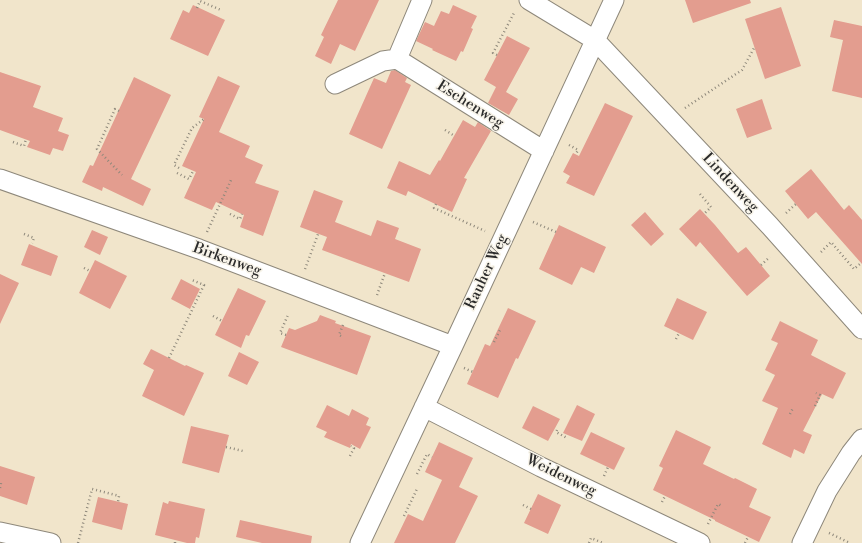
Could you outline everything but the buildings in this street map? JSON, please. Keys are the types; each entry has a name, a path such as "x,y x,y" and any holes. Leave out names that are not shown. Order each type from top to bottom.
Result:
{"street":[{"path":"335,84 383,61 396,59 422,0"},
{"name":"Lindenweg","path":"529,0 596,40 770,226 862,329"},
{"name":"Rauher Weg","path":"360,543 614,0"},
{"name":"Eschenweg","path":"396,59 544,151"},
{"name":"Birkenweg","path":"0,179 199,249 453,346"},
{"name":"Weidenweg","path":"424,407 541,467 700,543"},
{"path":"802,543 827,491 851,453 862,439"},
{"path":"0,532 51,543"}],"path":[{"path":"197,8 200,1 221,10"},
{"path":"497,55 493,53 514,13"},
{"path":"669,118 742,70 754,48"},
{"path":"118,111 115,109 97,149 122,175"},
{"path":"179,168 174,165 192,128 204,119"},
{"path":"445,130 453,135"},
{"path":"13,142 24,146 26,139"},
{"path":"177,173 189,179 193,171"},
{"path":"199,249 232,178"},
{"path":"700,194 711,207 704,214"},
{"path":"436,204 434,208 503,239"},
{"path":"515,213 556,232"},
{"path":"230,214 240,219 242,214"},
{"path":"24,234 34,238 32,243"},
{"path":"298,287 318,234"},
{"path":"806,266 831,242 854,269 860,264"},
{"path":"84,268 90,271"},
{"path":"169,358 204,285 192,280"},
{"path":"286,335 280,333 288,315"},
{"path":"213,316 222,321"},
{"path":"494,342 501,328"},
{"path":"676,339 678,333"},
{"path":"815,406 820,395 816,393"},
{"path":"790,414 793,408"},
{"path":"557,430 556,432 567,438"},
{"path":"350,456 354,448 351,446"},
{"path":"226,447 243,451"},
{"path":"417,474 427,454 432,457"},
{"path":"0,488 2,483"},
{"path":"78,543 92,489 119,496 118,502"},
{"path":"404,516 417,490"},
{"path":"700,543 718,504 722,506"},
{"path":"523,505 531,509"},
{"path":"745,543 748,537"},
{"path":"589,543 591,538 603,543"}]}
